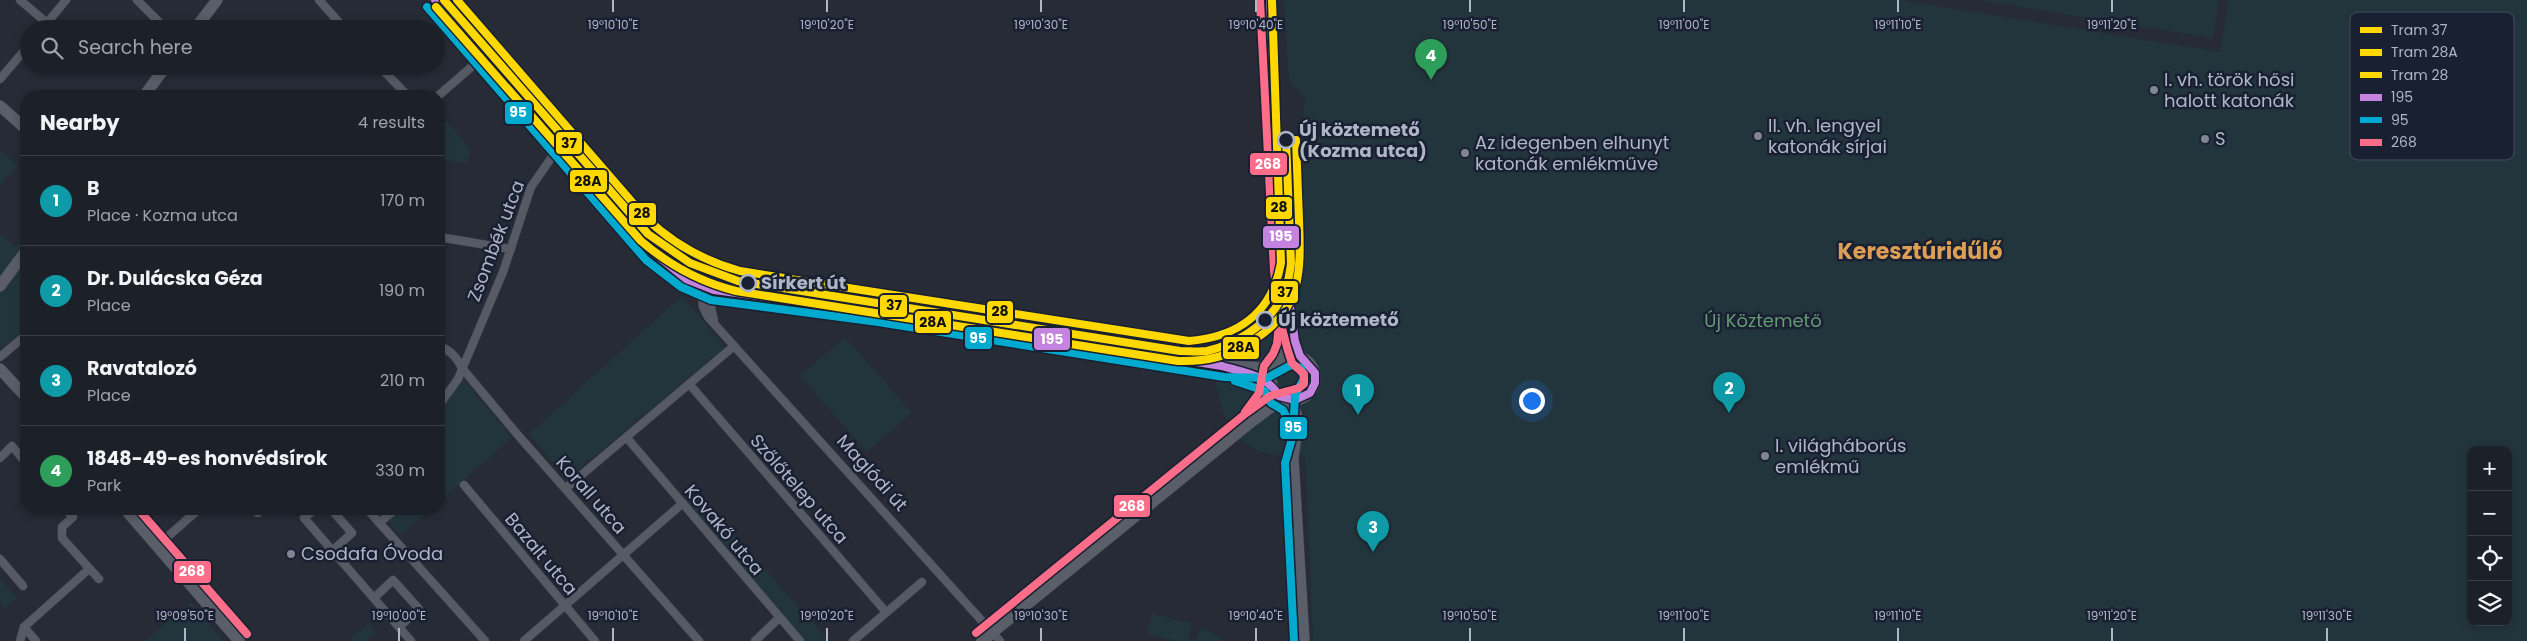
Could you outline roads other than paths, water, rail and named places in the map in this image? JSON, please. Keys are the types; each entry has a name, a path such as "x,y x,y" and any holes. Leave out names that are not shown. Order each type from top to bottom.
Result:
{"street":[{"path":"20,0 39,20"},
{"path":"50,20 66,0"},
{"path":"137,0 157,20"},
{"path":"202,20 217,0"},
{"path":"319,0 337,20"},
{"path":"435,0 654,253 678,274 701,286 714,290 879,312 1222,366 1264,368 1294,356 1300,357 1312,366 1316,376 1314,388 1305,398 1303,437 1295,462"},
{"path":"1270,0 1284,270 1290,320 1300,357"},
{"path":"0,79 20,56"},
{"path":"445,90 484,56"},
{"path":"148,90 159,75"},
{"path":"388,75 402,90"},
{"path":"0,106 20,124"},
{"name":"Zsombék utca","path":"445,397 458,379 508,261 531,187 561,144"},
{"path":"445,238 511,249"},
{"path":"0,286 20,259"},
{"name":"Maglódi út","path":"701,286 704,312 996,637"},
{"name":"Maglódi út","path":"714,290 712,313 718,327"},
{"path":"1251,422 1269,397 1272,384 1271,373 1287,346 1290,320"},
{"path":"0,357 20,340"},
{"path":"566,488 734,346"},
{"name":"Korall utca","path":"445,349 453,354 462,368 517,434 699,641"},
{"path":"1222,366 1258,376 1272,384 1279,396 1287,400 1295,411 1298,421 1295,462 1304,641"},
{"path":"1,376 20,392"},
{"name":"Szőlőtelep utca","path":"690,385 886,612"},
{"path":"982,641 996,637 1251,422 1274,405 1287,400 1305,398"},
{"name":"Kovakő utca","path":"627,438 800,641"},
{"path":"0,458 12,446 20,456"},
{"name":"Bazalt utca","path":"464,485 595,641"},
{"path":"524,641 683,504"},
{"path":"71,515 73,517 62,527 62,538 99,579"},
{"path":"130,515 239,641"},
{"path":"157,546 192,515"},
{"path":"308,515 304,518 411,641"},
{"path":"332,551 352,533 336,515"},
{"path":"373,515 484,641"},
{"path":"379,522 388,515"},
{"path":"0,559 23,586"},
{"path":"20,641 24,627 90,568"},
{"path":"374,598 394,580 419,609 399,627"},
{"path":"853,641 922,582"},
{"path":"756,641 779,618"},
{"path":"24,627 36,641"}],"tram line":[{"name":"37","path":"444,0 648,234 690,263 738,281 1180,351 1207,351 1228,344 1258,326 1274,310 1284,292 1291,264 1286,140"},
{"name":"28","path":"457,0 646,218 678,244 702,257 740,271 1189,341 1207,339 1223,334 1237,328 1250,319 1261,309 1270,296 1281,263 1272,0"},
{"name":"28A","path":"436,7 641,241 663,258 698,278 736,291 1178,361 1218,357 1245,346 1270,328 1282,315 1290,302 1295,288 1300,256 1296,140"}],"place":[{"name":"1848-49-es honvédsírok","path":"1431,80"},
{"name":"I. vh. török hősi halott katonák","path":"2154,90"},
{"name":"II. vh. lengyel katonák sírjai","path":"1758,136"},
{"name":"S","path":"2205,139"},
{"name":"Új köztemető (Kozma utca)","path":"1286,140"},
{"name":"Az idegenben elhunyt katonák emlékműve","path":"1465,153"},
{"name":"Sírkert út","path":"748,283"},
{"name":"Új köztemető","path":"1265,320"},
{"name":"Dr. Dulácska Géza","path":"1729,413"},
{"name":"B","path":"1358,415"},
{"name":"I. világháborús emlékmű","path":"1765,456"},
{"name":"Ravatalozó","path":"1373,552"},
{"name":"Csodafa Óvoda","path":"291,554"}],"district":[{"name":"Keresztúridűlő","path":"1920,251"}],"park label":[{"name":"Új Köztemető","path":"1763,321"}]}
